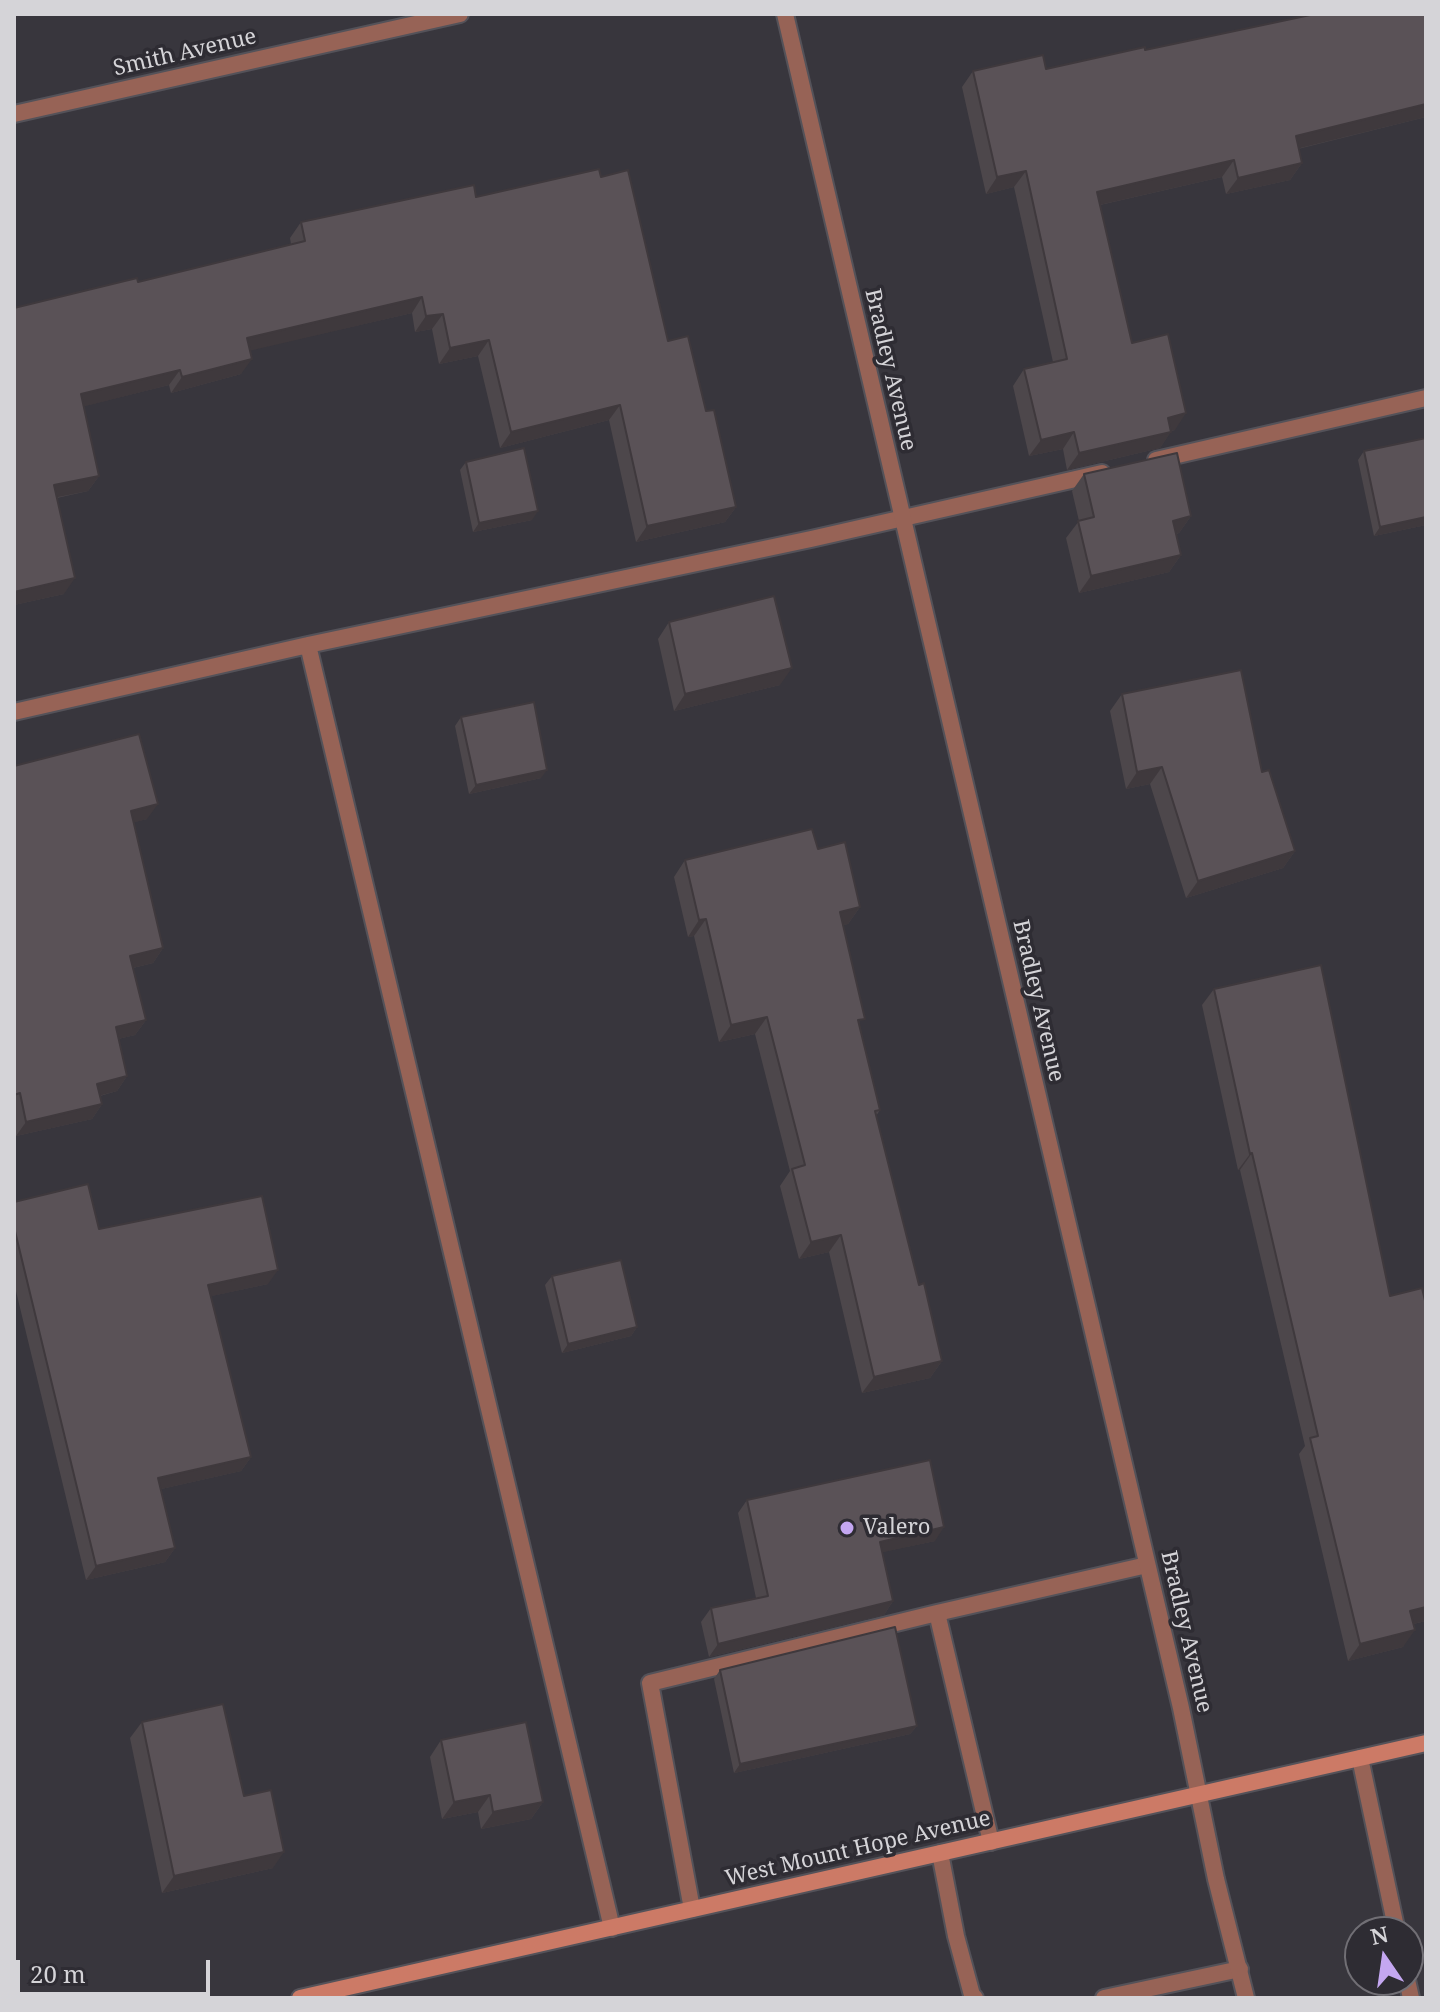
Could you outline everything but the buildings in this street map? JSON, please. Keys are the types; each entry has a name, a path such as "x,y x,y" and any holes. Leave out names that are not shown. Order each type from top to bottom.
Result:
{"street":[{"name":"Smith Avenue","path":"14,114 460,14"},
{"name":"Bradley Avenue","path":"785,14 1246,1998"},
{"path":"14,712 308,645 902,519 1426,398"},
{"path":"308,645 612,1928"},
{"path":"692,1909 650,1683 1147,1565"},
{"path":"937,1613 991,1842"},
{"name":"West Mount Hope Avenue","path":"300,1998 1426,1743"},
{"path":"1360,1758 1394,1916"},
{"path":"940,1853 956,1936 975,1998"},
{"path":"1104,1998 1132,1995 1240,1969"}],"place":[{"name":"Valero","path":"847,1528"}]}
